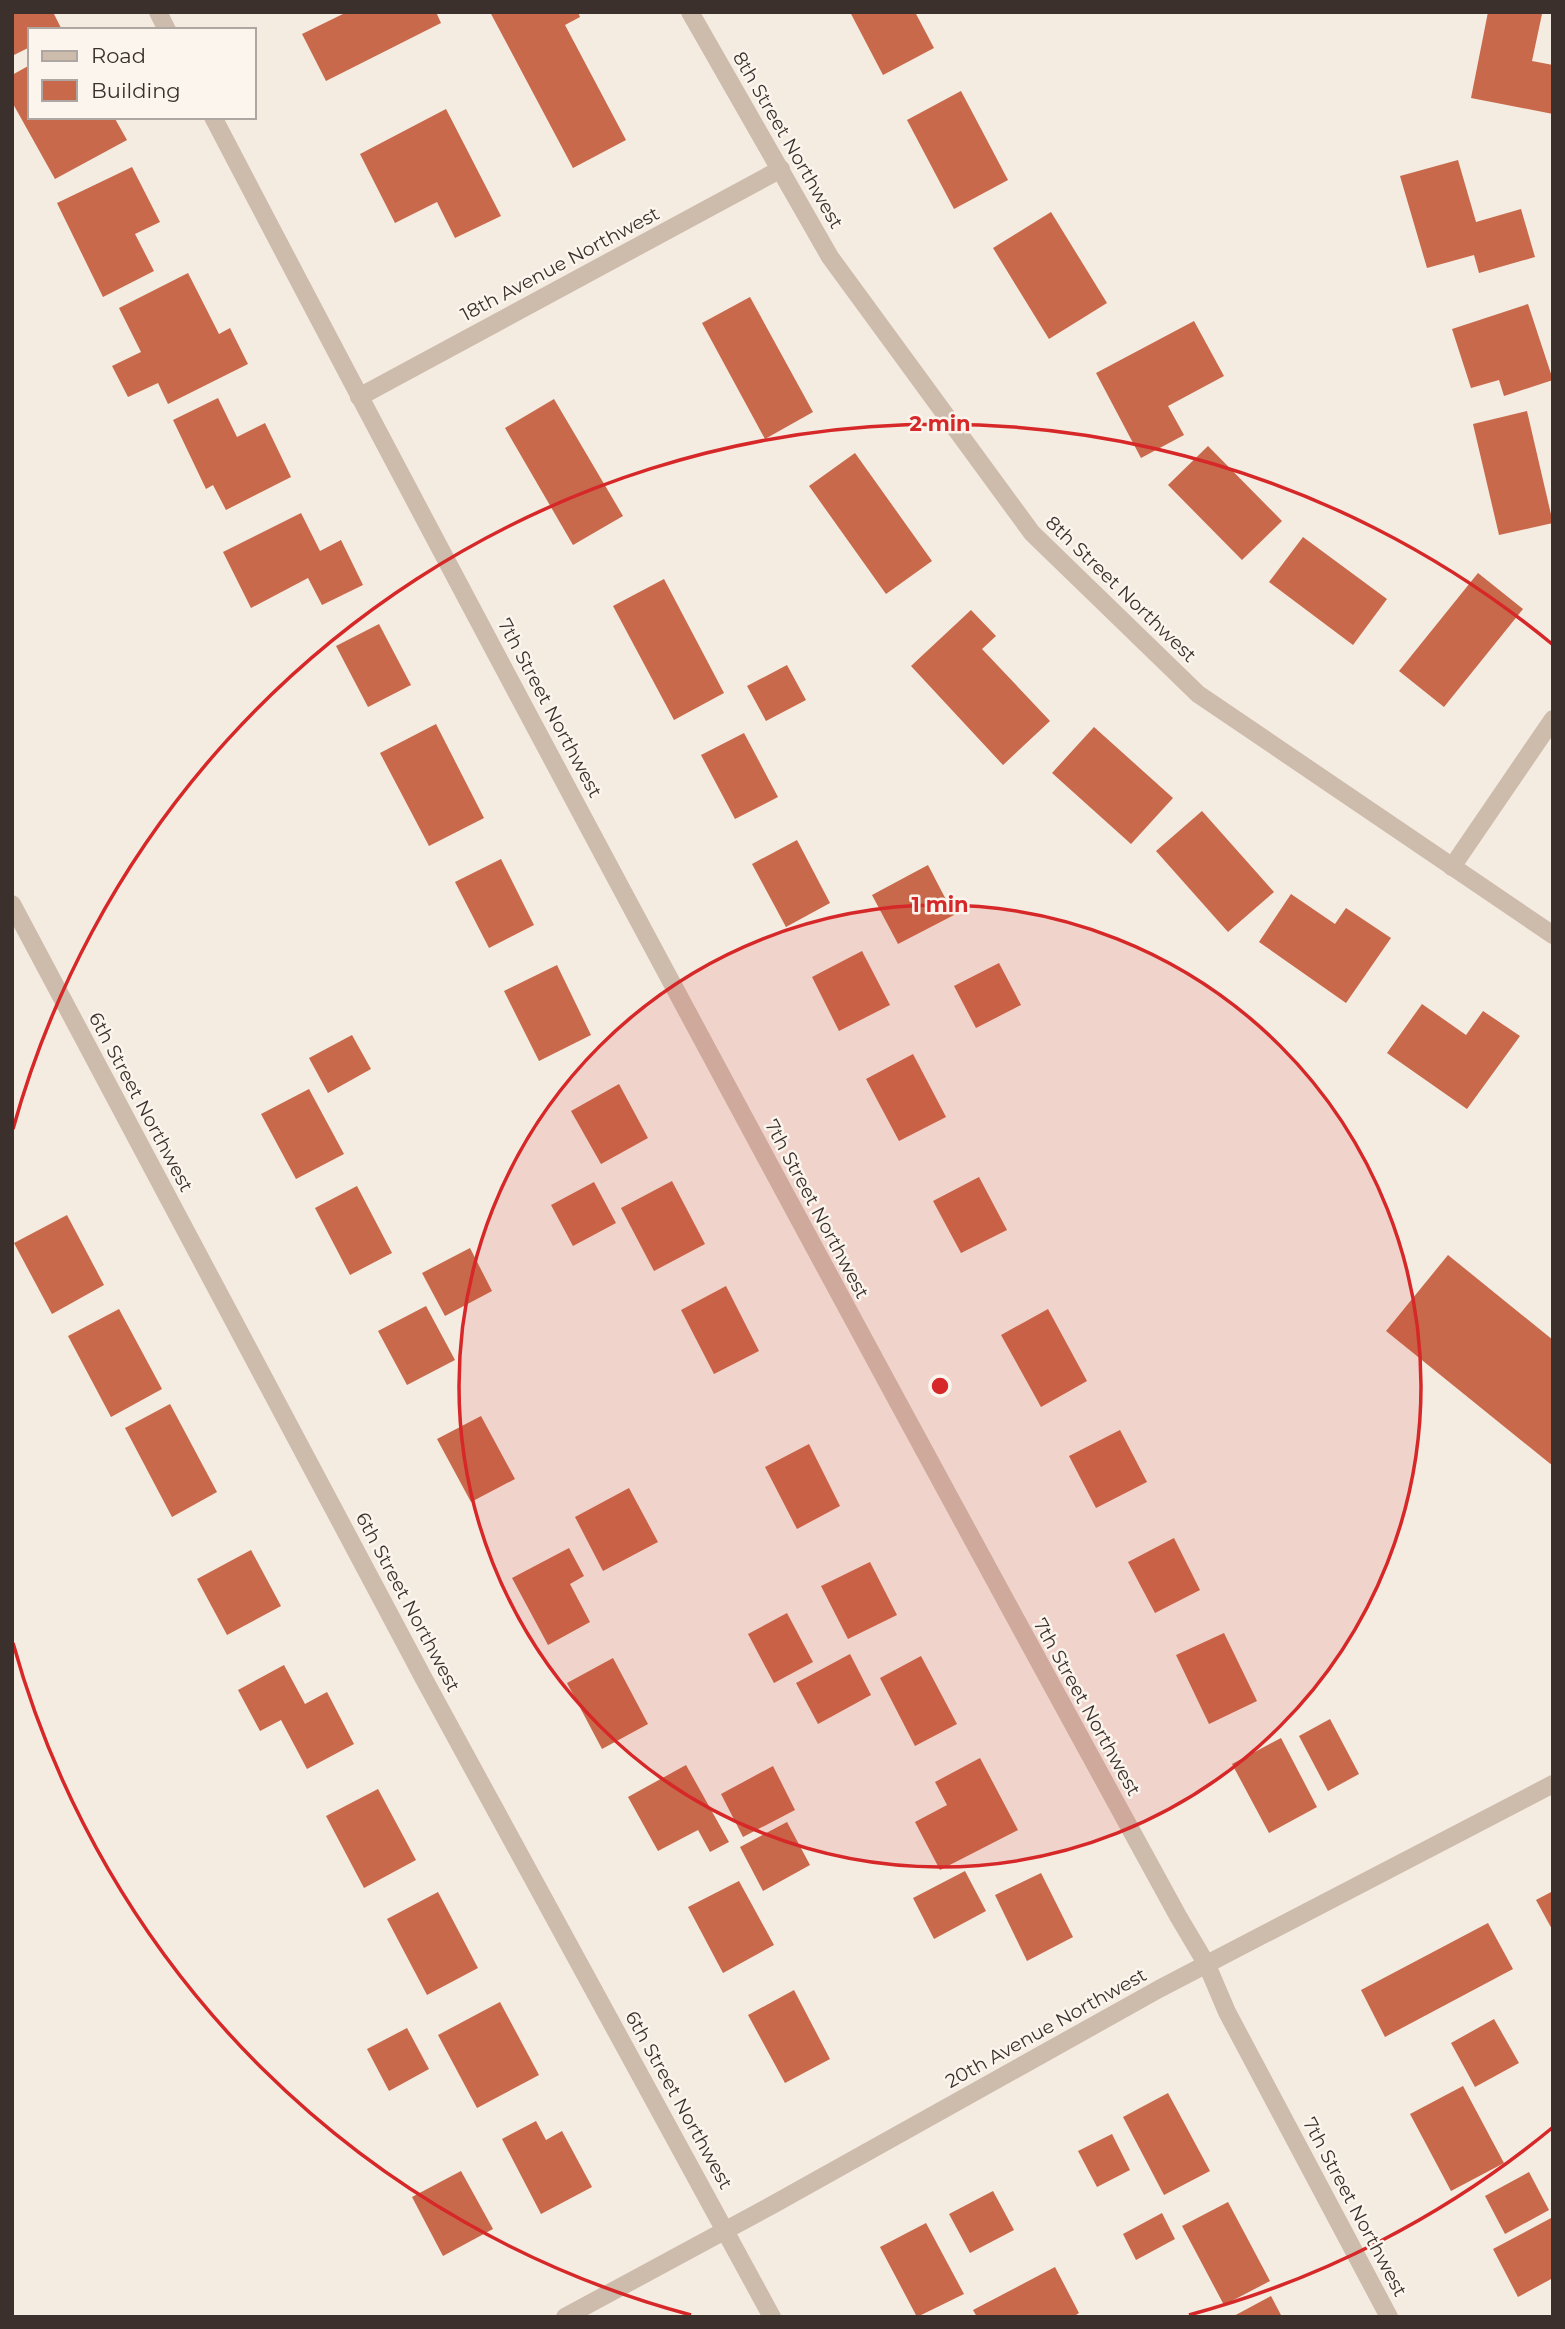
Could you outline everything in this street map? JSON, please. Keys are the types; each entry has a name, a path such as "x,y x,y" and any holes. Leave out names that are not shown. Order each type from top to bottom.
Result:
{"street":[{"path":"158,12 166,28"},
{"name":"8th Street Northwest","path":"690,12 830,257 1032,533 1198,694 1553,936"},
{"name":"7th Street Northwest","path":"214,119 359,397 877,1367 1207,1965 1227,2012 1389,2317"},
{"name":"18th Avenue Northwest","path":"359,397 781,169"},
{"path":"1452,867 1553,719"},
{"name":"6th Street Northwest","path":"12,904 424,1679 727,2230 772,2317"},
{"name":"20th Avenue Northwest","path":"565,2317 727,2230 1159,1989 1553,1784"}],"building":[{"path":"12,12 53,12 61,28 28,28 28,48 12,56"},
{"path":"347,12 436,12 441,23 326,81 302,34"},
{"path":"490,12 578,12 580,17 565,25 626,140 573,168"},
{"path":"850,12 915,12 934,48 883,75"},
{"path":"1488,12 1542,14 1532,61 1553,65 1553,114 1471,98"},
{"path":"28,66 28,119 115,119 127,140 55,179 12,102 12,75"},
{"path":"961,91 1008,180 954,209 907,120"},
{"path":"446,109 501,216 455,238 437,202 395,223 360,154"},
{"path":"1458,160 1476,222 1521,209 1535,257 1479,273 1474,255 1427,268 1400,176"},
{"path":"132,167 160,222 135,234 154,271 103,297 57,203"},
{"path":"1051,212 1107,303 1049,339 993,248"},
{"path":"188,273 219,334 230,328 248,364 168,404 158,383 128,397 112,366 141,352 119,308"},
{"path":"750,297 813,412 765,439 702,323"},
{"path":"1528,304 1553,380 1504,396 1499,380 1471,388 1452,329"},
{"path":"1194,321 1224,376 1168,406 1184,435 1141,458 1096,373"},
{"path":"218,398 237,437 265,423 291,477 226,510 213,485 206,489 173,420"},
{"path":"554,399 623,516 573,545 505,428"},
{"path":"1527,411 1553,523 1499,535 1473,424"},
{"path":"1208,446 1282,521 1242,560 1168,485"},
{"path":"855,453 932,561 886,594 809,486"},
{"path":"301,513 320,551 341,540 363,585 322,605 308,578 251,608 223,552"},
{"path":"1303,537 1387,599 1353,645 1269,582"},
{"path":"1478,573 1523,609 1444,707 1399,671"},
{"path":"664,579 724,693 674,720 613,606"},
{"path":"971,610 996,636 982,649 1050,721 1003,765 911,666"},
{"path":"379,624 411,685 368,707 336,646"},
{"path":"787,665 806,700 766,721 747,686"},
{"path":"436,724 484,818 429,846 380,753"},
{"path":"1094,727 1173,798 1131,844 1052,773"},
{"path":"744,733 778,797 735,819 701,755"},
{"path":"1202,811 1274,892 1228,932 1156,851"},
{"path":"797,840 830,903 786,927 752,864"},
{"path":"501,859 534,925 489,948 455,882"},
{"path":"928,865 954,915 898,944 872,895"},
{"path":"1291,894 1335,924 1346,908 1391,938 1346,1003 1259,942"},
{"path":"862,951 890,1005 839,1031 812,977"},
{"path":"999,963 1021,1005 976,1028 954,986"},
{"path":"557,965 591,1035 539,1061 504,991"},
{"path":"1422,1004 1466,1035 1483,1011 1520,1036 1467,1109 1387,1053"},
{"path":"352,1035 371,1069 328,1093 309,1058"},
{"path":"913,1054 946,1117 899,1141 866,1079"},
{"path":"619,1084 648,1138 601,1164 571,1111"},
{"path":"309,1089 344,1154 296,1179 261,1114"},
{"path":"979,1177 1007,1230 961,1253 933,1201"},
{"path":"672,1181 705,1244 654,1271 621,1208"},
{"path":"594,1182 616,1223 573,1246 551,1205"},
{"path":"357,1186 392,1253 350,1275 315,1208"},
{"path":"67,1215 104,1285 52,1314 14,1243"},
{"path":"470,1248 492,1291 445,1316 422,1273"},
{"path":"1448,1255 1553,1340 1553,1466 1386,1331"},
{"path":"726,1286 759,1351 714,1374 681,1310"},
{"path":"426,1306 455,1360 407,1385 378,1331"},
{"path":"119,1309 162,1389 111,1417 68,1336"},
{"path":"1048,1309 1087,1381 1041,1407 1001,1335"},
{"path":"170,1404 217,1492 172,1517 125,1428"},
{"path":"481,1416 515,1479 471,1502 437,1439"},
{"path":"1120,1430 1147,1482 1096,1508 1069,1456"},
{"path":"809,1444 840,1506 797,1529 765,1467"},
{"path":"629,1488 658,1542 603,1571 575,1517"},
{"path":"1174,1538 1200,1590 1155,1613 1128,1562"},
{"path":"569,1548 584,1576 570,1584 590,1622 548,1645 512,1578"},
{"path":"251,1550 281,1606 227,1635 197,1579"},
{"path":"870,1562 897,1615 848,1639 821,1586"},
{"path":"787,1613 813,1662 774,1683 748,1634"},
{"path":"1224,1633 1257,1701 1209,1724 1176,1655"},
{"path":"850,1654 871,1695 818,1724 796,1683"},
{"path":"921,1656 957,1724 915,1746 880,1678"},
{"path":"613,1658 648,1724 602,1749 567,1683"},
{"path":"284,1665 305,1704 327,1692 354,1744 307,1769 281,1720 260,1731 238,1690"},
{"path":"1330,1719 1359,1774 1328,1791 1299,1736"},
{"path":"1281,1738 1317,1807 1269,1833 1232,1764"},
{"path":"980,1758 1018,1830 940,1870 915,1822 947,1805 935,1782"},
{"path":"686,1765 729,1842 710,1852 698,1830 658,1851 628,1797"},
{"path":"773,1766 795,1810 743,1837 721,1794"},
{"path":"378,1789 416,1860 364,1888 326,1816"},
{"path":"787,1822 810,1865 763,1891 740,1847"},
{"path":"965,1871 986,1911 934,1939 913,1898"},
{"path":"1041,1873 1073,1937 1027,1961 995,1895"},
{"path":"739,1881 774,1945 723,1973 688,1907"},
{"path":"1553,1891 1553,1931 1536,1900"},
{"path":"438,1892 478,1968 427,1995 387,1919"},
{"path":"1488,1923 1513,1969 1385,2037 1361,1990"},
{"path":"794,1990 830,2059 785,2083 748,2015"},
{"path":"500,2002 539,2075 477,2108 438,2035"},
{"path":"1494,2019 1519,2063 1475,2087 1451,2043"},
{"path":"407,2028 429,2069 389,2091 367,2049"},
{"path":"1463,2086 1504,2163 1451,2191 1410,2114"},
{"path":"1168,2093 1210,2171 1164,2195 1123,2117"},
{"path":"536,2121 546,2140 562,2131 592,2187 541,2214 502,2139"},
{"path":"1112,2134 1130,2170 1097,2187 1078,2151"},
{"path":"461,2171 493,2229 443,2256 412,2197"},
{"path":"1529,2172 1549,2210 1505,2234 1485,2196"},
{"path":"993,2191 1014,2230 970,2253 949,2214"},
{"path":"1228,2202 1270,2281 1224,2305 1182,2226"},
{"path":"1162,2213 1175,2239 1136,2260 1123,2234"},
{"path":"1553,2217 1553,2278 1518,2297 1493,2249"},
{"path":"926,2223 964,2294 917,2317 880,2247"},
{"path":"1055,2267 1079,2313 1073,2317 977,2317 973,2310"},
{"path":"1271,2296 1282,2317 1232,2317"}]}
